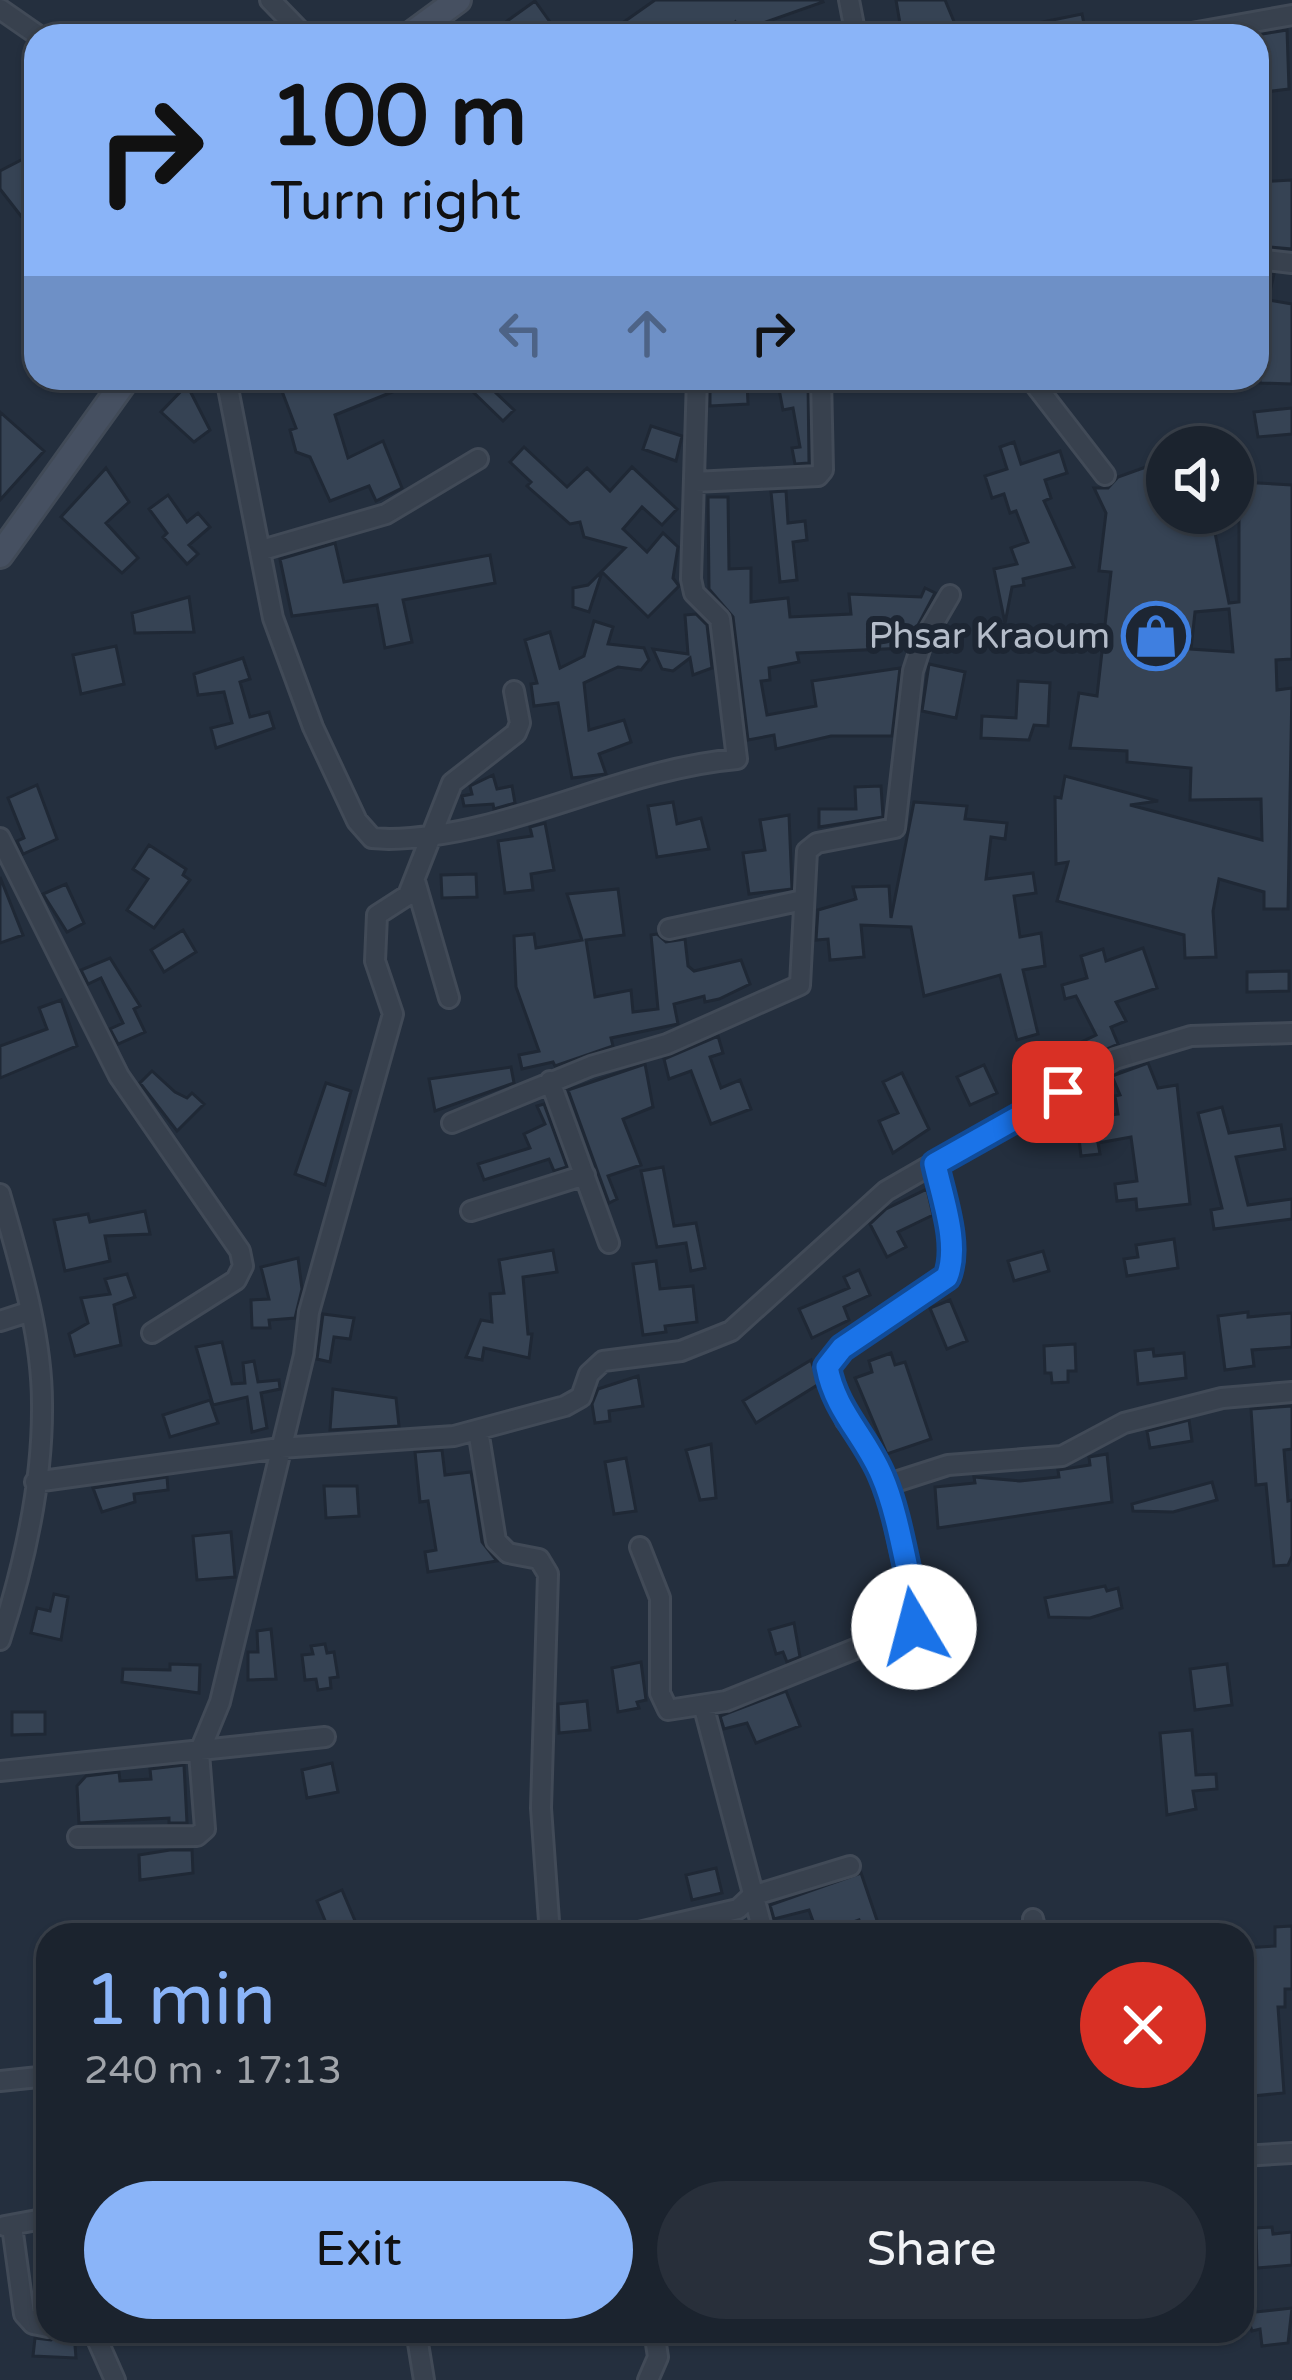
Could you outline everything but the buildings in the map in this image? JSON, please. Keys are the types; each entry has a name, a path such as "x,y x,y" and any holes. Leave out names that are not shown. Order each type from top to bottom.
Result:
{"street":[{"path":"270,0 293,24"},
{"path":"425,24 458,0"},
{"path":"1242,24 1292,15"},
{"path":"0,555 119,390"},
{"path":"229,390 283,652 358,821 372,838 429,834 737,759 720,619 694,593 691,579 697,390"},
{"path":"694,482 818,476 823,470 821,390"},
{"path":"1039,390 1105,475"},
{"path":"262,550 372,520 478,459"},
{"path":"452,1123 550,1081 667,1044 795,990 803,978 809,847 895,829 914,671 922,643 950,595"},
{"path":"79,1837 197,1836 205,1829 199,1753 220,1702 309,1312 393,1013 375,962 374,925 380,911 408,895 452,783 516,733 520,723 514,691"},
{"path":"0,838 119,1076 240,1251 243,1266 236,1280 152,1333"},
{"path":"415,880 448,998"},
{"path":"668,929 803,900"},
{"path":"35,1482 280,1448 478,1430 577,1401 589,1374 603,1361 681,1351 731,1331 886,1191 1051,1100 1072,1082 1150,1046 1191,1036 1292,1033"},
{"path":"550,1081 609,1243"},
{"path":"640,1547 660,1598 661,1702 668,1710 704,1708 917,1624 886,1485 869,1446 846,1421 827,1367 842,1348 947,1277 952,1265 948,1222 935,1164"},
{"path":"471,1211 585,1175"},
{"path":"0,1195 28,1312 42,1401 35,1482 8,1585 0,1640"},
{"path":"0,1321 28,1312"},
{"path":"886,1485 948,1465 1061,1456 1088,1447 1124,1423 1222,1399 1292,1392"},
{"path":"478,1430 496,1541 508,1553 539,1559 548,1574 541,1808 549,1923"},
{"path":"704,1708 760,1923"},
{"path":"0,1771 325,1737"},
{"path":"678,1923 738,1909 752,1896 850,1866"},
{"path":"0,2081 36,2077"},
{"path":"1254,2156 1292,2153"},
{"path":"36,2220 6,2226 24,2314 36,2324"},
{"path":"99,2343 115,2380"},
{"path":"418,2343 424,2380"},
{"path":"648,2380 658,2357 656,2343"}],"place":[{"name":"Phsar Kraoum","path":"1156,636"}],"route":[{"path":"914,1627 918,1615 886,1485 869,1446 846,1421 827,1367 842,1348 945,1281 952,1265 935,1164 1063,1092"}]}
